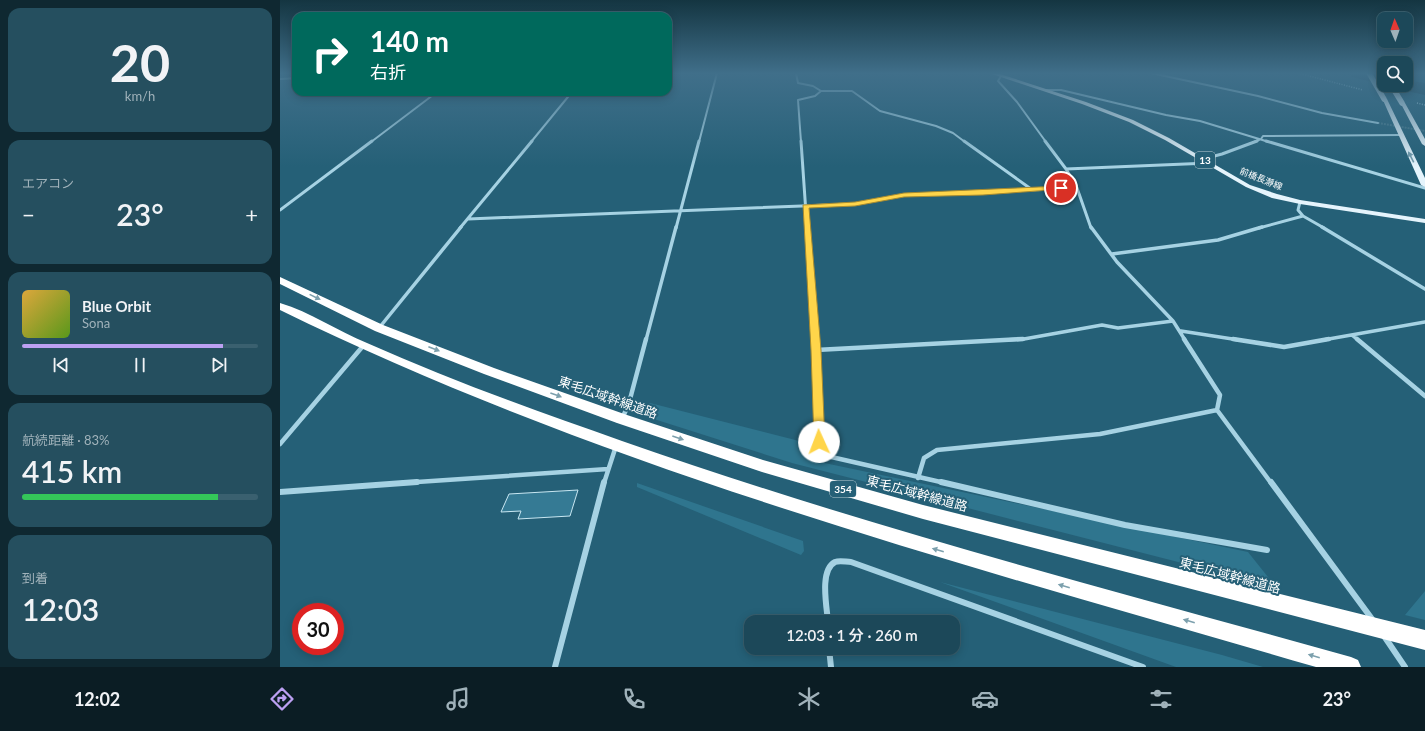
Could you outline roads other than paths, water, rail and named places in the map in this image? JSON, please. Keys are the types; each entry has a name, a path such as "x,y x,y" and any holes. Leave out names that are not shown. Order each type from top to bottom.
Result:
{"highway":[{"name":"東毛広域幹線道路","path":"280,280 379,328 489,371 622,419 762,466 915,509 1425,640"},
{"path":"280,306 363,346 477,393 616,445 759,494 928,548 1351,667"}],"main road":[{"name":"前橋長瀞線","path":"1087,104 1131,121 1206,161 1248,186 1274,196 1300,202 1425,221"},
{"path":"1386,104 1425,186"},
{"path":"1403,104 1425,144"}],"street":[{"path":"280,210 421,104"},
{"path":"379,328 562,104"},
{"path":"622,419 629,403 709,104"},
{"path":"798,104 816,350 819,442 827,456 1125,525 1268,550"},
{"path":"870,104 880,111 936,126 952,133 1031,189"},
{"path":"1019,104 1066,169 1077,188 1092,230 1118,262 1181,331 1220,395 1217,410 1405,667"},
{"path":"1120,104 1200,121 1425,186"},
{"path":"1289,104 1322,113 1378,123"},
{"path":"1066,169 1206,161 1261,139 1263,136 1400,135"},
{"path":"468,219 855,204 904,195 1077,188"},
{"path":"1300,202 1298,210 1303,216 1425,289"},
{"path":"1112,254 1218,240 1303,216"},
{"path":"816,350 1024,339 1102,325 1118,328 1173,321"},
{"path":"1181,331 1284,347 1353,336 1425,322"},
{"path":"1353,336 1425,396"},
{"path":"280,444 363,346"},
{"path":"918,478 924,458 937,450 1100,434 1217,410"},
{"path":"555,667 616,445"},
{"path":"280,492 608,470"},
{"path":"827,615 825,581 830,566 837,562 851,562 1143,667"},
{"path":"830,655 831,667"}],"tunnel":[{"path":"1378,123 1425,131"}]}
